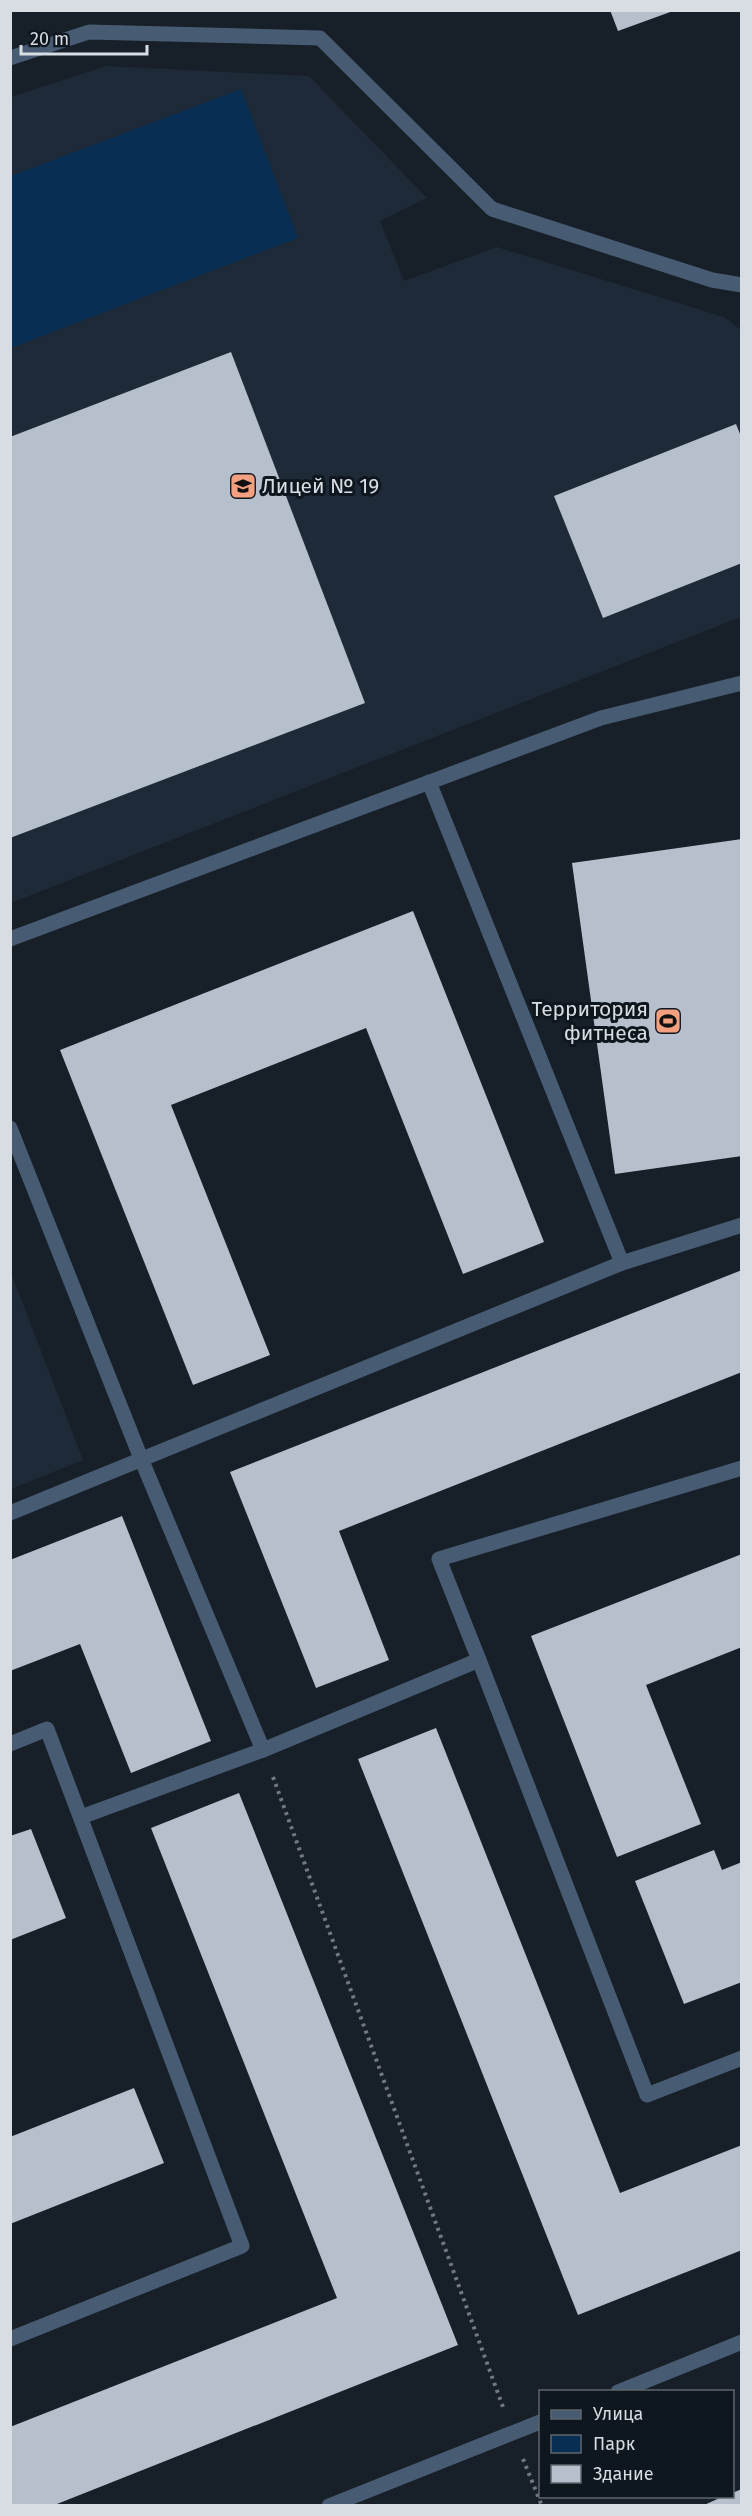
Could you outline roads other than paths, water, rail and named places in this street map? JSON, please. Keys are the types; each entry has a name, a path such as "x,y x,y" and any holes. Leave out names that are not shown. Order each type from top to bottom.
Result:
{"street":[{"path":"10,58 89,32 320,38 492,209 712,280 741,285"},
{"path":"10,939 601,718 741,683"},
{"path":"429,782 622,1263"},
{"path":"10,1128 142,1461 263,1750"},
{"path":"10,1513 622,1263 741,1225"},
{"path":"741,1468 439,1559 647,2095 741,2058"},
{"path":"81,1817 263,1750 479,1660"},
{"path":"10,1744 47,1729 242,2247 10,2339"},
{"path":"621,2390 741,2342"},
{"path":"329,2505 539,2422"}],"place":[{"name":"Лицей № 19","path":"243,486"},
{"name":"Территория фитнеса","path":"668,1021"}]}
